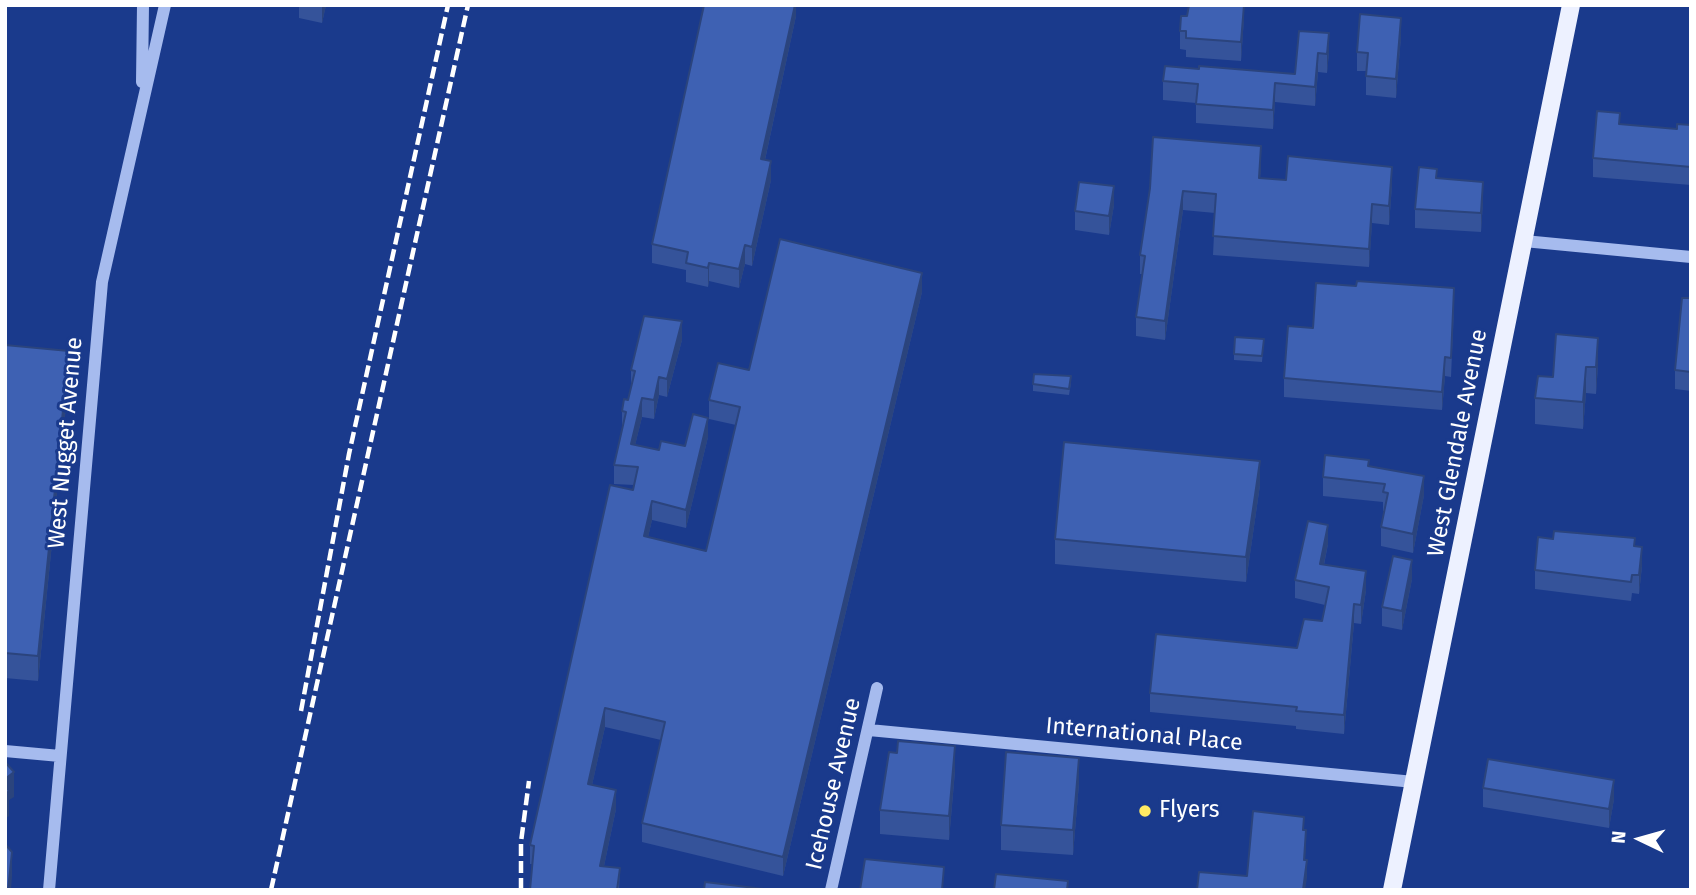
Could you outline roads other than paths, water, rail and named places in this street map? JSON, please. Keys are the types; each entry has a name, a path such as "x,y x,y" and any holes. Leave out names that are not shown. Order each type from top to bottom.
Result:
{"main road":[{"name":"West Glendale Avenue","path":"1392,890 1571,5"}],"street":[{"path":"140,112 143,5"},
{"name":"West Nugget Avenue","path":"50,890 97,327 109,246 165,5"},
{"path":"1524,241 1691,257"},
{"name":"Icehouse Avenue","path":"831,890 877,688"},
{"name":"International Place","path":"869,730 1414,782"},
{"path":"5,751 60,756"}],"railway":[{"path":"301,711 349,454 448,5"},
{"path":"271,890 468,5"},
{"path":"521,890 521,842 529,781"}],"place":[{"name":"Flyers","path":"1145,811"}]}
